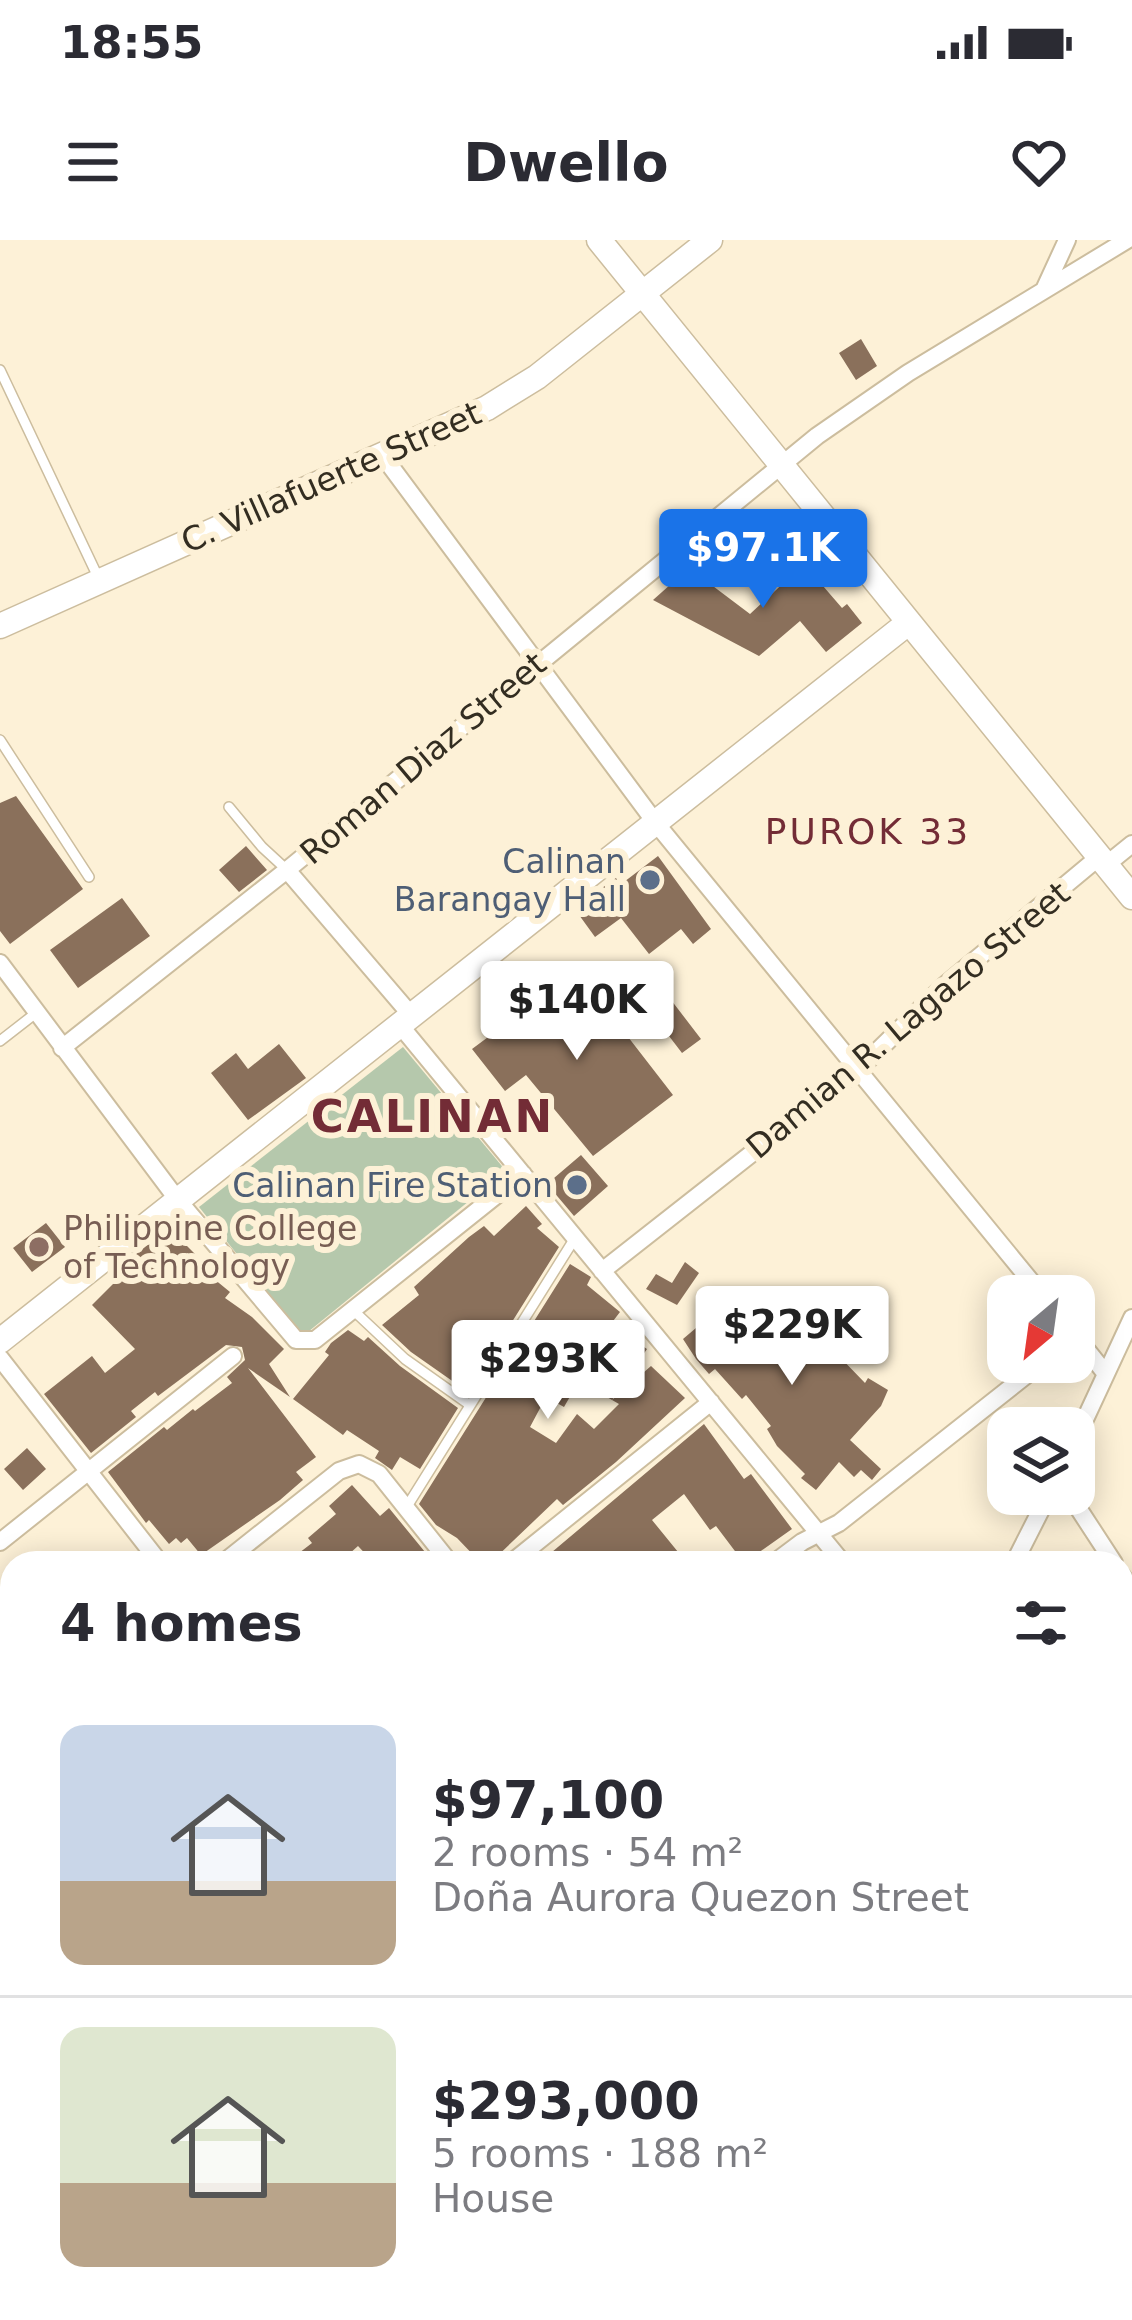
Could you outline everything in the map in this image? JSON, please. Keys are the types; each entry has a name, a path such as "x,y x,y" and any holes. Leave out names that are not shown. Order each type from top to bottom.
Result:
{"main road":[{"path":"599,240 1132,897"},
{"name":"C. Villafuerte Street","path":"0,626 463,421 512,393 710,240"},
{"path":"0,1341 908,623"}],"street":[{"path":"1043,291 1067,240"},
{"path":"1077,240 1086,265"},
{"name":"Roman Diaz Street","path":"62,1048 287,870 780,464 852,410 1126,240"},
{"path":"382,456 655,822 1026,1275"},
{"name":"Damian R. Lagazo Street","path":"602,1271 858,1070 944,986 1103,861 1132,844"},
{"path":"287,870 523,1174 833,1551"},
{"path":"0,963 177,1199 296,1340 314,1340 523,1174"},
{"path":"1090,1407 1132,1318"},
{"path":"0,1542 233,1356"},
{"path":"0,1358 151,1551"},
{"path":"1095,1360 1106,1373"},
{"path":"792,1551 839,1523 1016,1383"},
{"path":"526,1551 711,1402"},
{"path":"239,1551 350,1465 359,1464 380,1474 440,1551"},
{"path":"1020,1551 1038,1515"},
{"path":"1083,1515 1106,1551"}],"lane":[{"path":"0,370 100,582"},
{"path":"0,740 89,877"},
{"path":"230,807 287,870"},
{"path":"0,1041 36,1013"},
{"path":"406,1508 575,1238"},
{"path":"352,1310 405,1359 470,1405"}],"green space":[{"path":"403,1047 506,1171 303,1336 199,1207"}],"building":[{"path":"861,339 877,366 856,380 839,353"},
{"path":"804,564 842,608 847,604 862,623 826,652 800,621 759,656 653,600 689,568 750,614"},
{"path":"16,796 83,889 10,944 0,931 0,803"},
{"path":"246,846 267,870 239,892 219,870"},
{"path":"658,856 711,929 693,944 681,929 649,954 621,918 595,937 574,908 616,878 620,885"},
{"path":"122,898 150,936 78,988 50,950"},
{"path":"577,971 673,1095 593,1156 526,1075 505,1091 472,1049"},
{"path":"655,979 701,1039 682,1053 636,993"},
{"path":"279,1044 306,1078 248,1120 211,1073 236,1053 248,1069"},
{"name":"Calinan Fire Station","path":"581,1155 608,1186 574,1216 547,1184"},
{"path":"526,1206 542,1224 537,1228 559,1247 468,1392 382,1325 419,1295 414,1287 469,1237 484,1226 494,1236"},
{"name":"Philippine College of Technology","path":"46,1223 65,1247 32,1272 13,1248"},
{"path":"169,1228 202,1261 197,1265 230,1292 225,1298 284,1349 269,1364 290,1397 248,1368 316,1457 296,1472 303,1480 280,1500 207,1551 198,1551 187,1538 169,1544 149,1520 146,1523 108,1472 164,1427 167,1430 232,1383 227,1377 245,1360 242,1347 226,1345 158,1396 155,1392 131,1411 136,1417 91,1453 44,1394 92,1356 105,1373 135,1349 92,1305 139,1258 135,1255"},
{"path":"685,1262 699,1273 677,1305 646,1289 656,1274 672,1283"},
{"path":"570,1264 591,1277 587,1285 620,1312 610,1325 647,1349 612,1400 651,1366 685,1398 563,1505 557,1499 503,1551 469,1551 436,1525 419,1504","holes":["579,1381 619,1404 594,1429 577,1414 556,1443 530,1427 546,1397 564,1407"]},
{"path":"736,1294 753,1315 758,1311 769,1326 774,1322 794,1346 823,1327 839,1350 835,1352 865,1383 868,1378 888,1390 881,1406 850,1440 881,1469 872,1480 861,1470 854,1477 839,1462 816,1490 777,1446 767,1429 771,1426 746,1395 742,1399 715,1369 709,1374 696,1359 683,1339"},
{"path":"348,1330 364,1341 368,1337 458,1408 420,1469 400,1457 392,1470 375,1458 379,1451 347,1430 343,1435 293,1399 329,1355 325,1352 331,1343"},
{"path":"704,1424 744,1479 751,1474 792,1529 761,1551 735,1551 716,1526 710,1530 684,1494 652,1520 677,1551 553,1551"},
{"path":"27,1448 46,1469 23,1490 4,1469"},
{"path":"352,1485 380,1516 389,1508 424,1551 363,1551 358,1546 352,1551 302,1551 312,1543 308,1538 336,1514 329,1506"}],"place":[{"name":"Calinan Barangay Hall","path":"650,880"},
{"name":"Calinan Fire Station","path":"577,1185"},
{"name":"Philippine College of Technology","path":"39,1247"}],"district":[{"name":"PUROK 33","path":"868,831"},
{"name":"CALINAN","path":"433,1116"}]}
